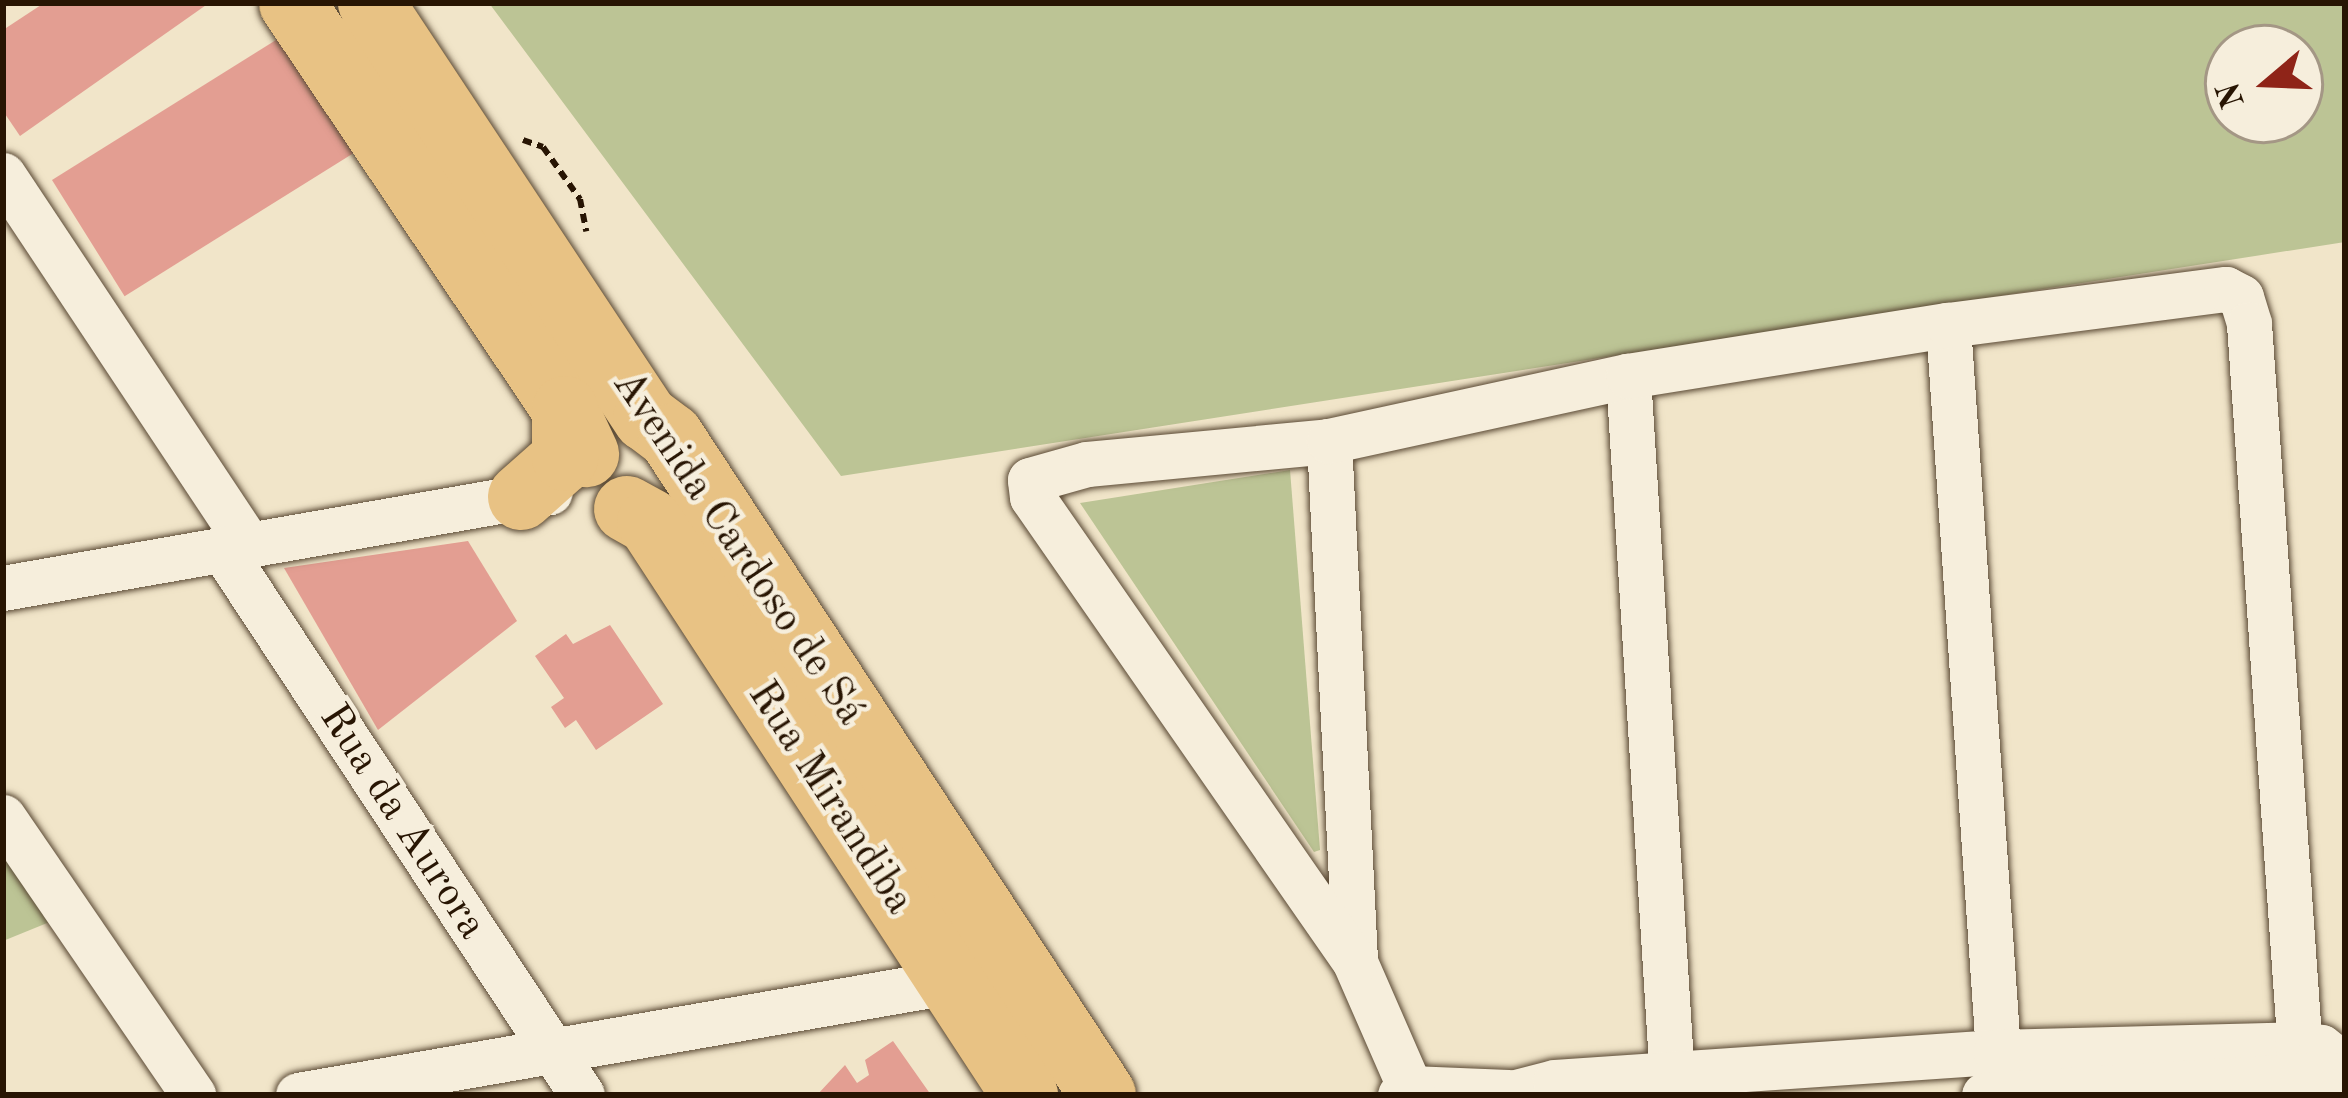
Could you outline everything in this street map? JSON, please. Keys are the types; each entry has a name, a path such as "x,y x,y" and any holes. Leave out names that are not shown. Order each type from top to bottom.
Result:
{"highway":[{"name":"Rua Mirandiba","path":"292,3 592,464 650,522 1024,1095"},
{"name":"Avenida Cardoso de Sá","path":"371,3 1103,1095"},
{"path":"521,497 565,458 667,493 662,434"}],"street":[{"name":"Rua da Aurora","path":"3,175 582,1095"},
{"path":"2225,290 2241,297 2254,384 2319,1071 1996,1084 1672,1085 1506,1094 1408,1093 1355,962 1029,488 1044,473 1087,464 1329,441 1628,376 1948,325 2225,290"},
{"path":"1948,325 1996,1084"},
{"path":"1628,376 1672,1085"},
{"path":"1329,441 1355,962"},
{"path":"3,588 521,497"},
{"path":"3,817 193,1095"},
{"path":"298,1095 948,982"}],"green space":[{"path":"489,3 2345,3 2345,242 841,476"},
{"path":"1290,470 1320,850 1314,852 1080,503"},
{"path":"3,827 57,919 3,941"}],"building":[{"path":"44,3 209,3 20,136 3,111 3,30"},
{"path":"292,30 365,146 125,296 52,180"},
{"path":"468,541 517,621 378,730 284,568"},
{"path":"610,625 663,704 596,750 576,720 565,728 551,707 564,698 535,656 566,634 573,644"},
{"path":"893,1041 931,1095 817,1095 845,1065 857,1083 869,1075 865,1060"}]}
